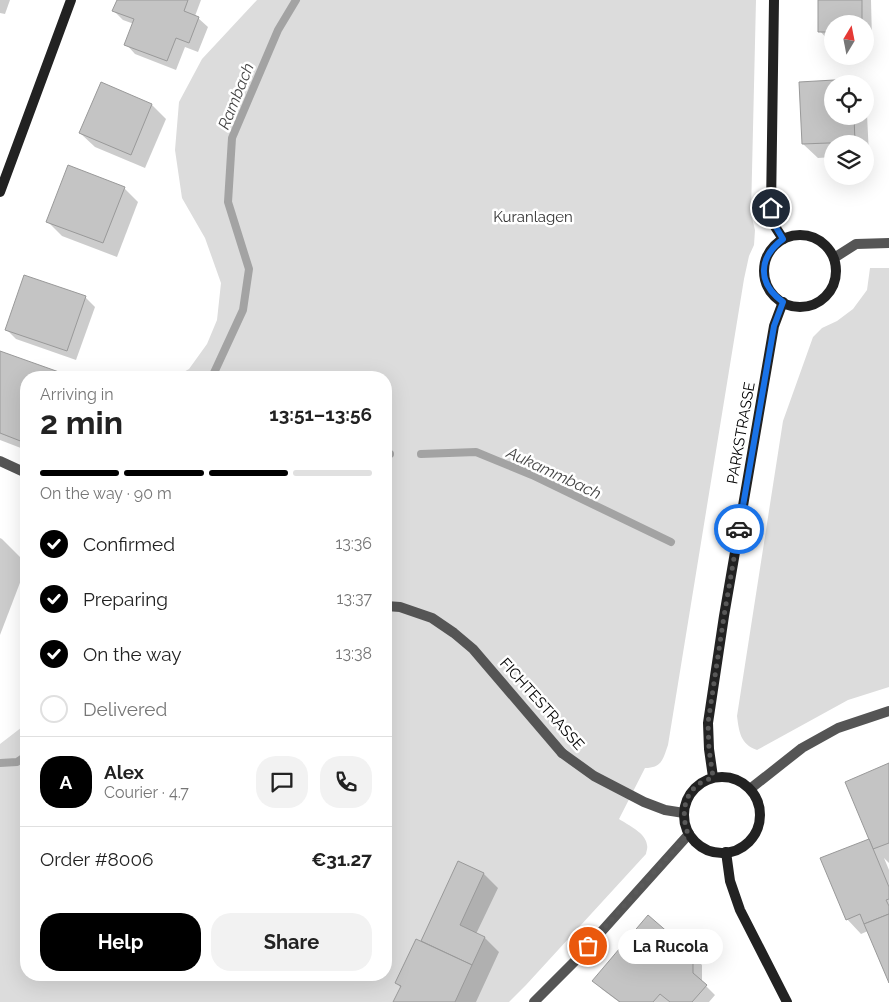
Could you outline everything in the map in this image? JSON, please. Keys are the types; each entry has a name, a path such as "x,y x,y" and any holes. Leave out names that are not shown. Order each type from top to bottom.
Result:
{"street":[{"path":"0,192 71,0"},
{"path":"774,0 771,208 774,224 783,239"},
{"path":"799,235 816,238 824,243 834,258 835,280 831,290 824,298 804,307 793,306 774,296 764,276 768,255 774,246 791,236 799,235"},
{"path":"834,258 856,244 889,243"},
{"name":"PARKSTRASSE","path":"713,777 708,723 724,616 774,326 783,302"},
{"path":"0,461 20,470"},
{"name":"FICHTESTRASSE","path":"392,606 400,607 432,618 454,633 472,649 562,753 594,776 644,802 665,810 684,813"},
{"path":"750,789 802,748 838,728 889,711"},
{"path":"724,776 742,782 750,789 759,805 759,824 756,832 744,846 726,852 715,852 705,849 696,843 688,834 684,824 686,801 692,790 702,782 713,777 724,776"},
{"path":"534,1002 575,961 688,834"},
{"path":"726,852 730,881 740,910 787,1002"}],"green space":[{"name":"Kuranlagen","path":"257,0 756,0 751,214 755,230 754,245 749,256 744,279 668,745 661,762 651,768 645,768 619,819 643,837 647,846 646,854 509,1002 0,1002 0,744 20,729 20,981 392,981 392,371 186,371 207,344 217,320 221,283 205,238 182,198 175,150 179,102 202,59"},
{"path":"870,268 889,268 889,687 848,700 757,750 747,744 741,736 737,716 783,421 813,337 822,328 837,321 853,309 867,290"}],"building":[{"path":"117,0 188,0 184,11 199,17 189,43 176,38 167,61 124,45 134,19 112,11"},
{"path":"818,0 862,0 862,15 824,15 824,32 818,32"},
{"path":"824,81 824,125 854,125 855,135 824,135 824,143 802,144 799,82"},
{"path":"101,82 152,104 131,155 79,133"},
{"path":"68,165 125,187 103,243 46,222"},
{"path":"24,275 86,296 67,351 5,330"},
{"path":"0,351 56,371 20,371 20,441 0,433"},
{"path":"889,763 889,843 873,849 845,782"},
{"path":"869,839 889,887 889,899 886,900 889,906 889,914 864,924 860,914 846,920 820,858"},
{"path":"458,861 484,873 460,925 485,937 472,965 421,941"},
{"path":"889,914 889,983 864,924"},
{"path":"648,915 693,954 693,973 707,985 692,1002 670,1002 660,994 653,1002 620,1002 592,981"},
{"path":"416,939 472,965 455,1002 393,1002 401,986 395,983"}],"waterway":[{"name":"Rambach","path":"215,371 243,310 249,269 228,202 232,138 278,30 296,0"},
{"name":"Aukammbach","path":"421,454 476,452 532,475 671,542"},
{"name":"Rambach","path":"0,763 17,762 20,760"}],"way so far":[{"path":"588,946 688,834 684,824 686,801 692,790 702,782 713,777 708,723 739,529"}],"place":[{"name":"La Rucola","path":"588,946"}],"route":[{"path":"739,529 774,326 783,302 774,296 764,276 768,255 774,246 783,239 774,224 771,208"}]}
